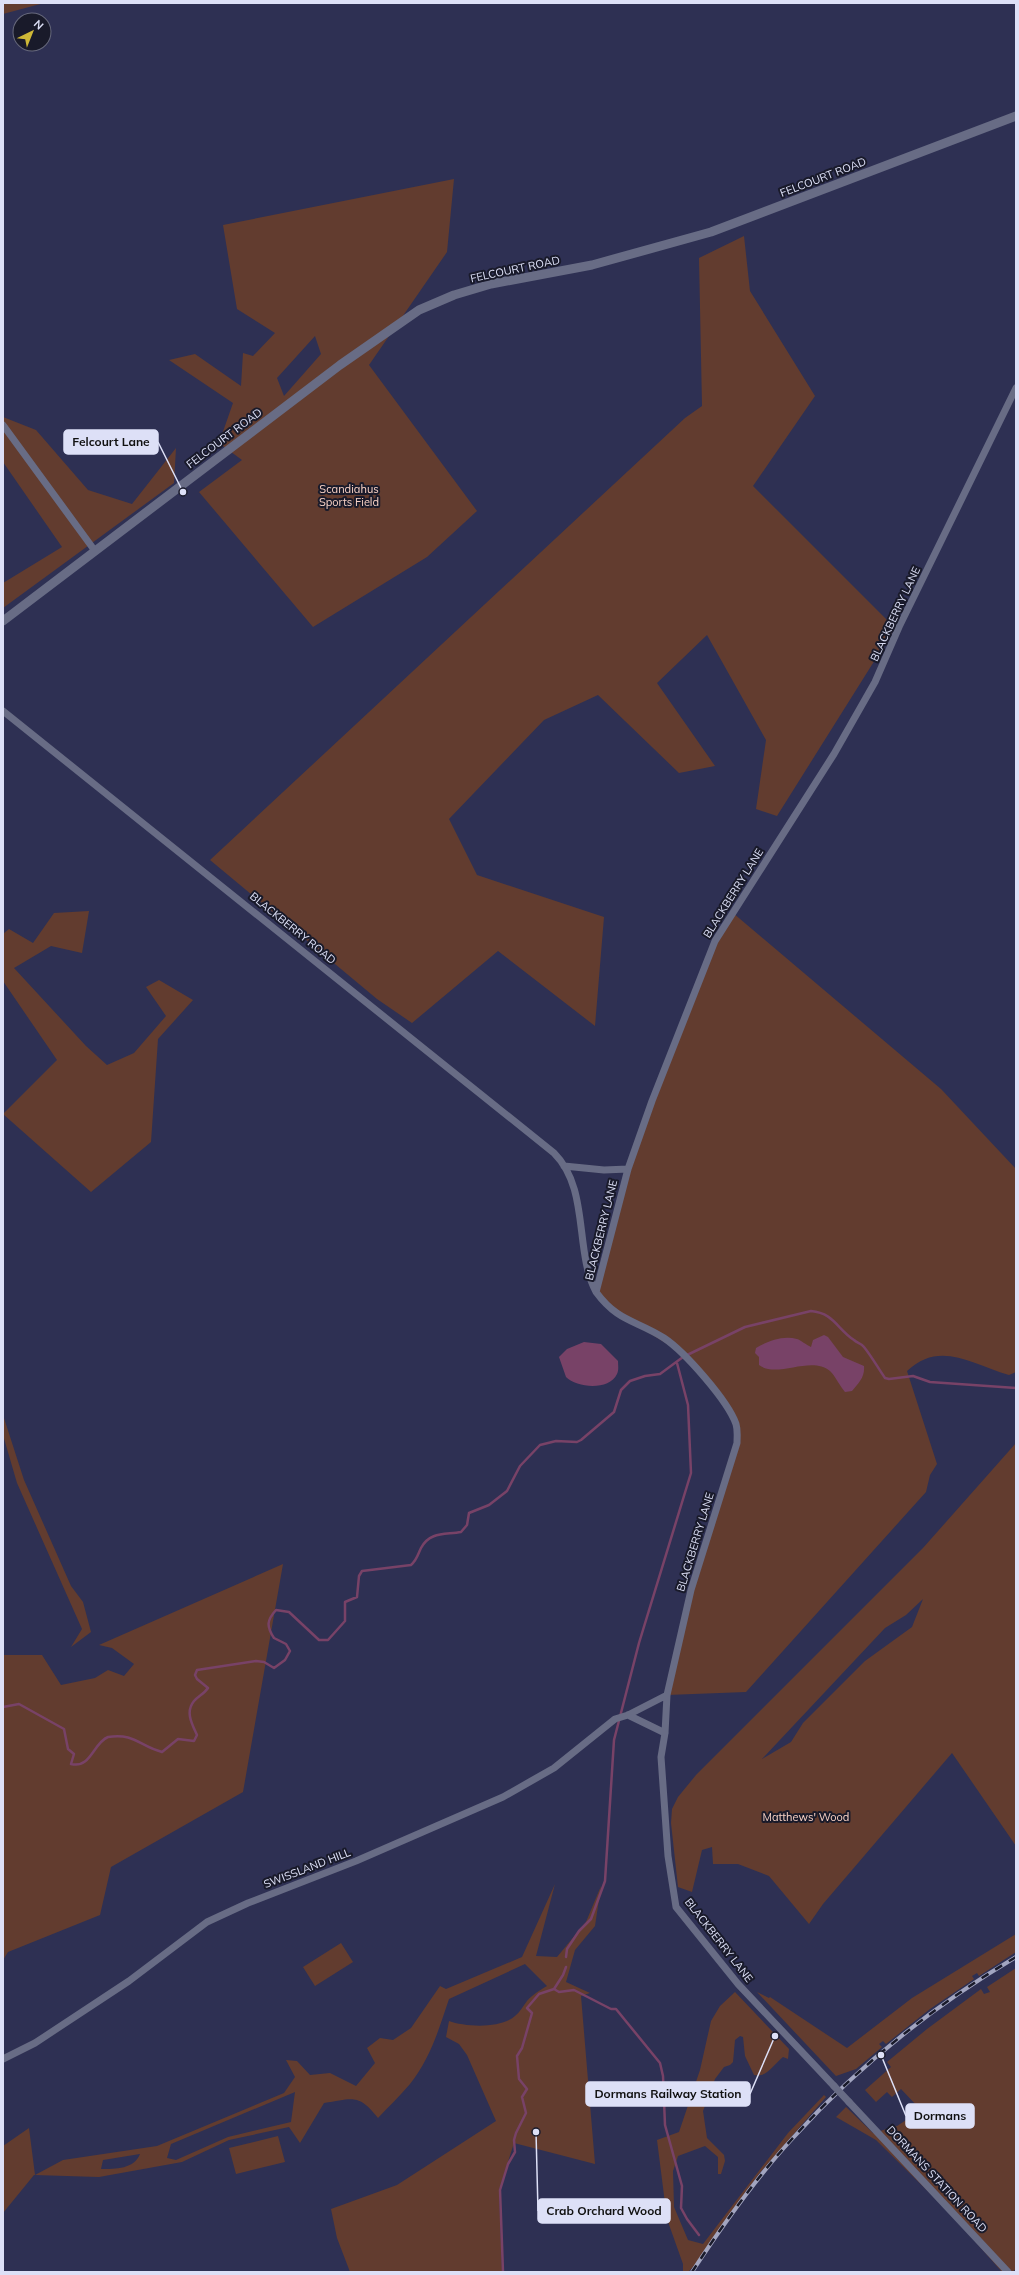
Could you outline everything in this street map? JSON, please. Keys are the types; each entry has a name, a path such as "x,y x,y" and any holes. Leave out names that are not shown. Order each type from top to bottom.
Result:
{"street":[{"name":"FELCOURT ROAD","path":"3,621 340,365 419,310 454,295 491,284 605,262 711,232 1016,116"},
{"name":"BLACKBERRY LANE","path":"849,2102 735,1981 676,1907 668,1856 663,1808 661,1757 665,1733 667,1695 691,1590 737,1443 737,1426 730,1413 700,1372 682,1353 662,1337 613,1312 596,1292 628,1169 652,1101 715,941 834,754 872,688 1016,388"},
{"path":"3,425 95,551"},
{"name":"BLACKBERRY ROAD","path":"3,711 550,1150 564,1166 576,1198 587,1268 596,1292"},
{"path":"564,1166 604,1170 628,1169"},
{"name":"SWISSLAND HILL","path":"3,2059 35,2043 129,1981 207,1922 248,1903 356,1861 503,1797 554,1768 615,1719 628,1716 667,1695"},
{"path":"628,1716 665,1733"},
{"name":"DORMANS STATION ROAD","path":"849,2102 1008,2272"}],"green space":[{"path":"3,3 44,3 3,14"},
{"name":"Scandiahus Sports Field","path":"454,179 447,252 369,365 477,511 427,557 313,627 199,492 242,460 219,443 233,403 169,360 195,354 241,386 243,353 253,356 275,333 237,309 223,225","holes":["315,336 321,354 284,396 277,378"]},
{"path":"744,236 750,291 815,396 753,486 895,628 777,816 756,809 766,740 707,635 657,683 715,766 679,773 598,695 544,720 449,819 477,875 604,917 595,1026 498,951 412,1023 377,999 210,860 685,418 702,406 699,258"},
{"path":"3,417 36,430 88,490 132,504 176,448 174,483 3,608 3,583 62,547 3,462"},
{"path":"89,911 82,953 51,946 14,968 86,1046 107,1065 134,1053 166,1016 146,987 159,980 193,1000 158,1039 151,1142 91,1192 3,1114 57,1060 3,981 3,934 9,929 33,943 54,913"},
{"path":"733,913 941,1089 1016,1169 1016,1372 1009,1375 956,1357 944,1356 932,1357 919,1362 907,1371 937,1464 930,1475 926,1492 746,1692 667,1695 691,1590 737,1443 734,1419 682,1353 631,1322 596,1292 628,1169 715,941"},
{"path":"3,1415 24,1480 71,1586 83,1602 91,1632 71,1647 82,1629 17,1483 3,1435"},
{"name":"Matthews' Wood","path":"1016,1443 1016,1846 952,1753 823,1904 809,1924 769,1876 738,1864 713,1864 712,1847 702,1850 692,1892 678,1887 671,1823 672,1809 678,1797 696,1775 923,1548","holes":["923,1599 912,1627 865,1661 803,1723 791,1742 762,1759 885,1628 906,1615"]},
{"path":"283,1564 243,1792 111,1867 100,1915 8,1952 3,1960 3,1655 42,1655 61,1685 95,1678 108,1670 124,1676 134,1664 112,1648 99,1645"},
{"path":"555,1884 536,1956 557,1957 586,1922 601,1886 595,1926 575,1950 566,1982 590,1993 581,1996 595,2164 514,2143 499,2190 502,2272 350,2272 337,2238 331,2209 397,2185 496,2121 467,2055 459,2044 446,2037 449,2021 464,2025 483,2026 501,2023 509,2020 517,2014 531,1997 547,1986 525,1964 449,1999 442,2021 423,2064 410,2084 378,2118 360,2101 349,2099 342,2100 324,2103 300,2143 289,2127 229,2140 182,2162 99,2177 34,2175 3,2213 3,2146 29,2128 35,2175 63,2160 157,2146 284,2093 295,2077 286,2060 297,2061 310,2075 330,2073 356,2086 375,2063 367,2048 380,2038 393,2040 411,2028 440,1986 446,1989 522,1957","holes":["295,2092 291,2122 228,2137 176,2160 167,2158 171,2144","140,2154 133,2163 124,2167 101,2169 103,2160"]},
{"path":"1016,1934 1016,1952 979,1976 977,1973 972,1976 974,1979 930,2009 886,2044 883,2041 879,2044 882,2047 856,2069 836,2076 757,1992 769,1998 770,1997 847,2048 912,1998"},
{"path":"341,1943 353,1962 315,1986 303,1967"},
{"path":"1016,1968 1016,2269 1012,2272 1002,2272 953,2216 876,2140 836,2117 846,2107 873,2133 897,2126 923,2109 919,2108 901,2089 892,2097 887,2092 876,2102 865,2090 891,2067 887,2062 927,2029 981,1989 984,1994 990,1992 987,1987"},
{"path":"735,1992 789,2049 788,2059 783,2057 767,2072 754,2075 745,2056 743,2037 740,2036 735,2040 733,2062 724,2067 715,2079 703,2111 707,2138 724,2155 725,2161 721,2174 718,2174 718,2157 705,2146 678,2156 673,2171 674,2207 688,2240 703,2244 788,2133 824,2095 826,2097 759,2174 696,2264 688,2272 683,2272 683,2264 667,2219 657,2140 679,2132 700,2070 711,2021 720,2006"},
{"path":"278,2136 285,2162 236,2174 229,2148"}],"shaded area":[{"path":"824,1335 828,1337 843,1357 864,1366 862,1377 852,1391 845,1392 832,1373 822,1367 813,1365 775,1370 766,1369 759,1365 759,1357 755,1353 756,1348 766,1343 781,1338 792,1338 811,1347 813,1340"},
{"path":"584,1342 601,1344 618,1361 617,1374 607,1383 593,1386 577,1384 566,1377 559,1357 567,1349"}],"waterway":[{"path":"3,1707 19,1704 64,1729 68,1749 74,1754 71,1764 78,1765 83,1763 88,1759 99,1744 108,1737 117,1736 131,1738 162,1752 178,1739 194,1741 197,1735 190,1718 191,1705 208,1688 197,1679 195,1675 197,1670 256,1661 264,1662 274,1668 285,1660 290,1651 286,1644 274,1638 269,1627 269,1620 276,1610 289,1612 319,1640 328,1640 345,1621 345,1602 357,1597 359,1576 362,1571 411,1565 416,1559 421,1548 429,1539 434,1536 461,1532 467,1525 469,1513 489,1505 507,1491 520,1466 540,1445 556,1441 577,1442 581,1440 614,1412 621,1390 630,1381 645,1376 660,1374 683,1357 745,1327 811,1311 819,1312 830,1318 848,1336 863,1346 885,1378 889,1379 913,1376 930,1382 1016,1388"},
{"path":"566,1957 567,1949 579,1931 591,1919 605,1881 614,1740 639,1643 691,1473 688,1405 677,1363"},
{"path":"503,2272 500,2190 508,2164 515,2152 514,2140 516,2133 526,2113 522,2097 527,2089 519,2079 517,2056 522,2048 532,2013 527,2008 539,1994 554,1989 566,1967"},
{"path":"554,1989 559,1992 574,1990 611,2009 616,2009 660,2063 663,2076 665,2125 682,2186 681,2208 699,2235"}],"railway":[{"path":"692,2272 727,2220 778,2154 843,2087 897,2039 926,2017 955,1996 1016,1957"}],"place":[{"name":"Felcourt Lane","path":"183,492"},
{"name":"Dormans Railway Station","path":"775,2036"},
{"name":"Dormans","path":"881,2055"},
{"name":"Crab Orchard Wood","path":"536,2132"}]}
